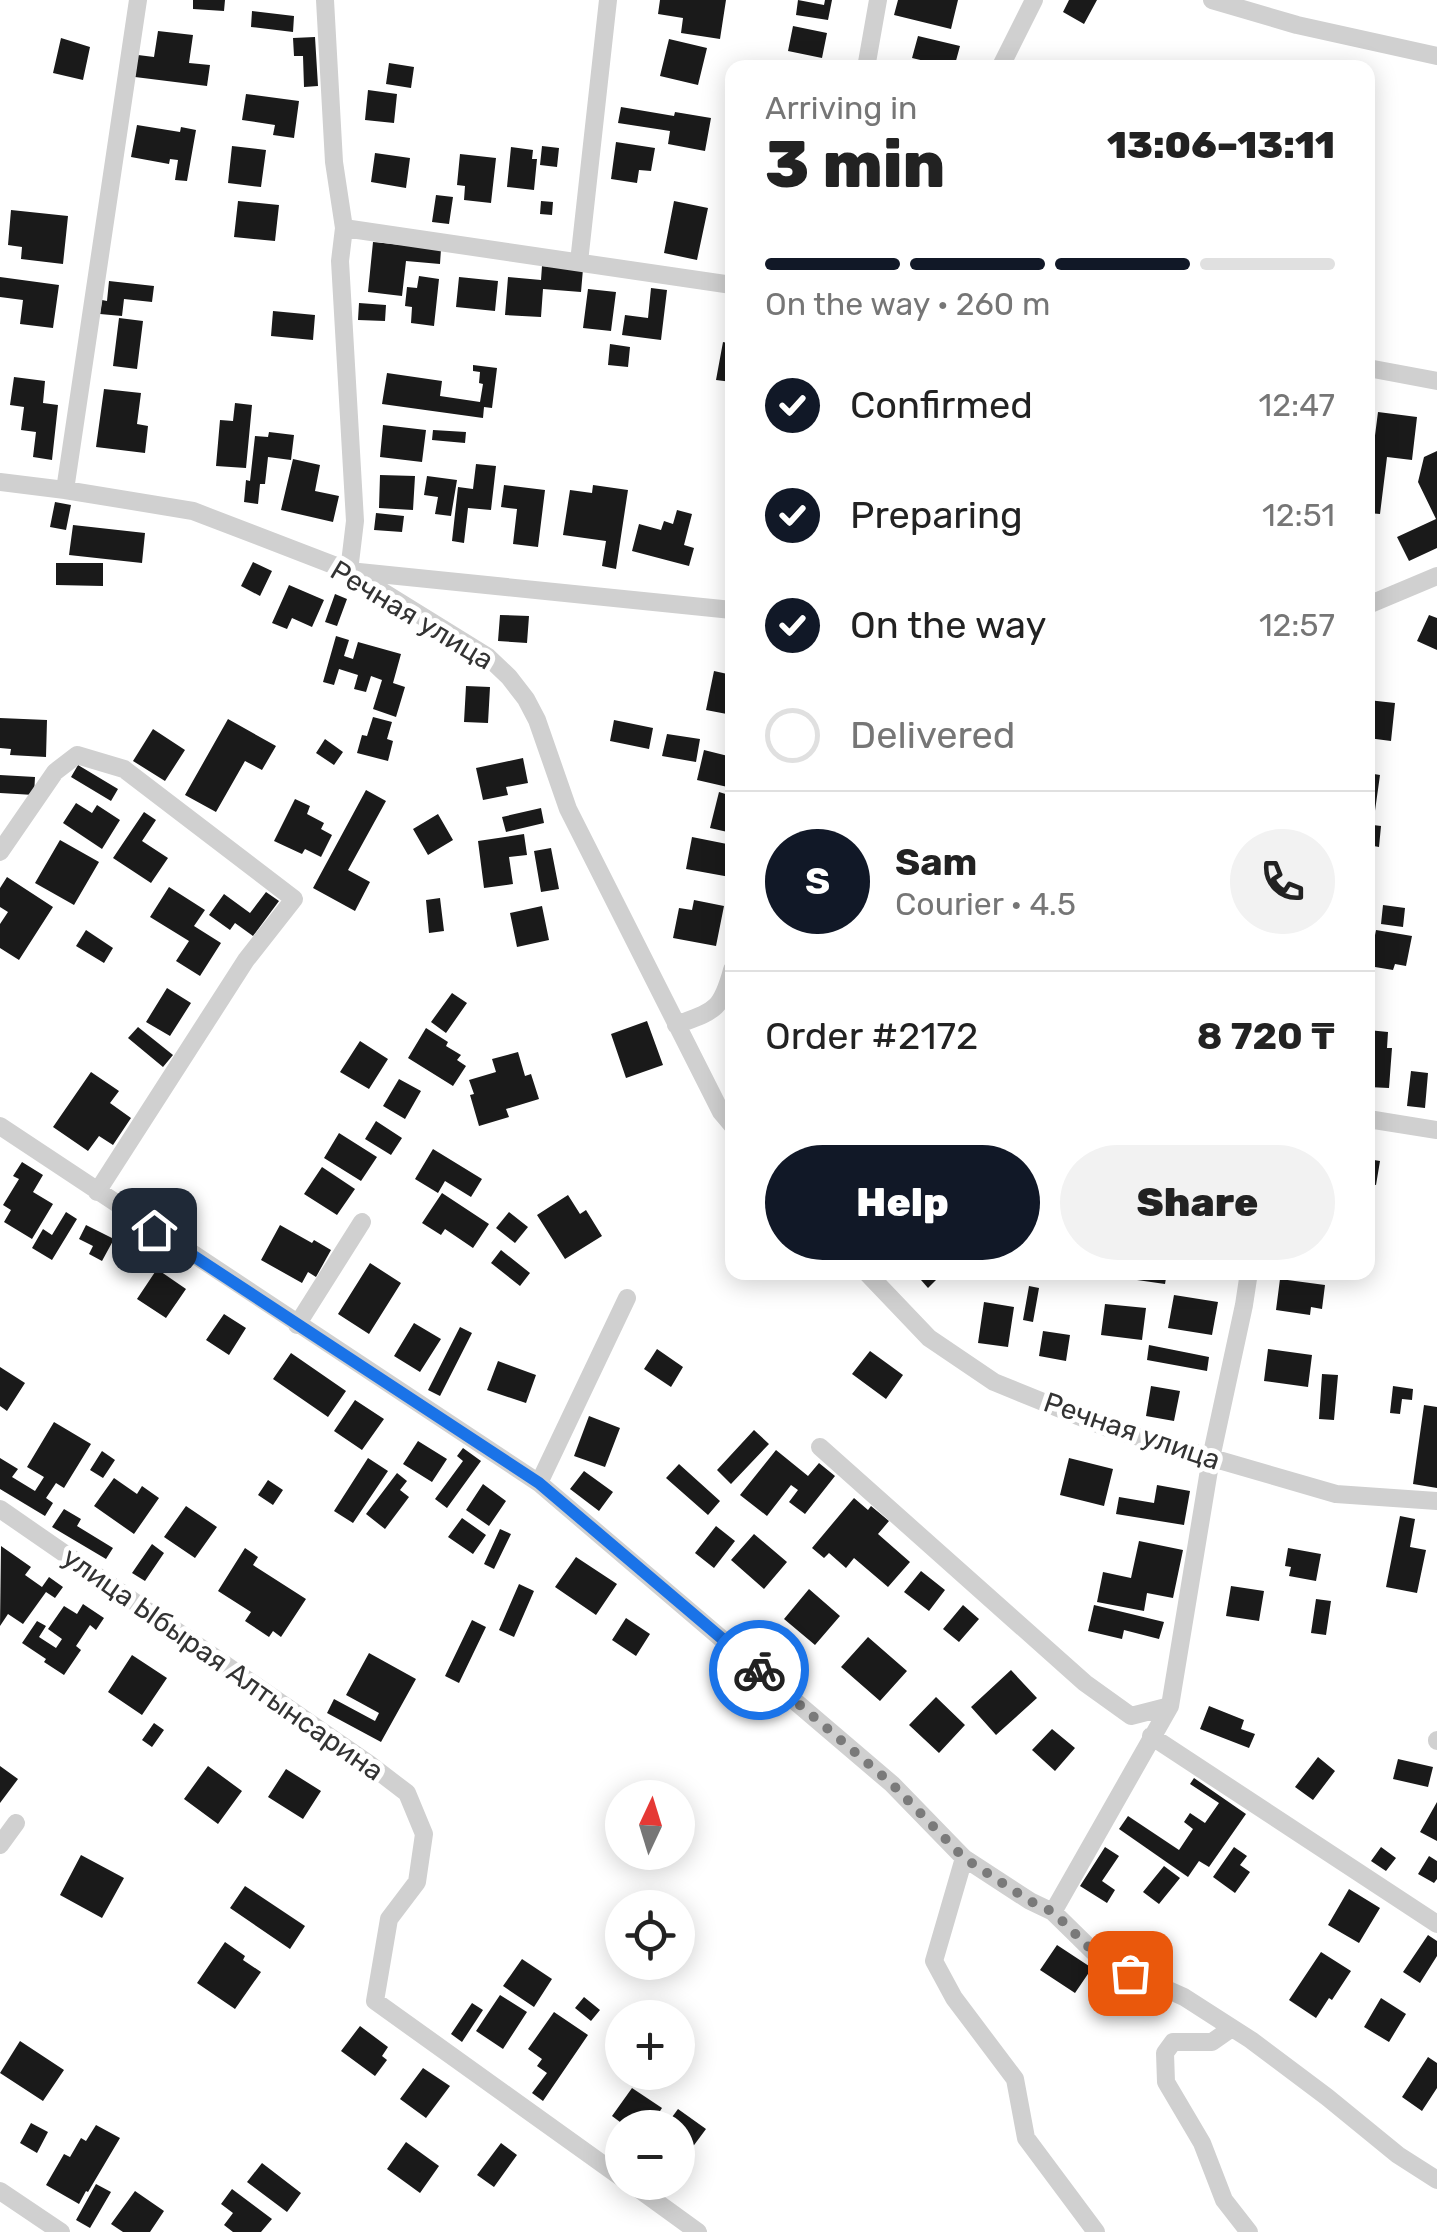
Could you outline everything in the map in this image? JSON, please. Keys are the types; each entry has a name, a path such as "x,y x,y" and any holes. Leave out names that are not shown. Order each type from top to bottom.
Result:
{"street":[{"path":"65,490 138,0"},
{"path":"326,0 334,162 344,228 340,262 355,521 349,571 725,609"},
{"path":"578,262 608,0"},
{"path":"867,60 878,0"},
{"path":"1004,60 1034,0"},
{"path":"1212,0 1297,25 1437,56"},
{"path":"344,228 725,284"},
{"path":"1375,369 1437,381"},
{"name":"Речная улица","path":"0,482 193,510 349,571 488,656 526,698 568,809 725,1117"},
{"path":"1375,601 1437,576"},
{"path":"0,852 54,772 77,755 124,770 294,898 246,960 96,1192"},
{"path":"676,1025 716,1008 725,991"},
{"path":"1375,1119 1437,1130"},
{"path":"0,1126 539,1483 892,1784 964,1858 1053,1912 1103,1961 1184,1997 1232,2028 1437,2180"},
{"path":"298,1324 362,1222"},
{"name":"Речная улица","path":"874,1280 929,1338 994,1382 1105,1427 1336,1494 1437,1502"},
{"path":"1053,1912 1170,1706 1211,1458 1248,1280"},
{"path":"539,1483 628,1298"},
{"path":"820,1448 1085,1684 1131,1716 1170,1706"},
{"name":"улица Ыбырая Алтынсарина","path":"0,1508 407,1793 424,1834 417,1882 389,1918 376,2001 605,2166"},
{"path":"1151,1736 1437,1924"},
{"path":"0,1845 16,1823"},
{"path":"964,1858 934,1961 954,1998 1015,2079 1026,2138 1096,2232"},
{"path":"1232,2028 1212,2042 1174,2042 1165,2053 1166,2082 1202,2143 1224,2200 1250,2232"},
{"path":"0,2191 61,2232"},
{"path":"654,2200 698,2232"}],"building":[{"path":"193,0 225,0 224,11 193,9"},
{"path":"660,0 726,0 720,39 681,33 683,18 658,14"},
{"path":"798,0 824,5 825,0 832,0 828,20 796,15"},
{"path":"898,0 958,0 951,29 894,15"},
{"path":"1069,0 1097,0 1084,24 1063,12"},
{"path":"252,11 294,16 293,32 251,27"},
{"path":"793,26 827,33 822,58 788,51"},
{"path":"158,31 193,35 189,63 210,65 207,86 135,77 138,55 154,57"},
{"path":"918,36 960,46 956,60 912,58"},
{"path":"315,37 318,86 304,87 303,56 294,56 293,38"},
{"path":"61,38 90,47 83,80 53,73"},
{"path":"669,39 707,48 698,85 660,76"},
{"path":"389,63 414,67 411,88 386,84"},
{"path":"368,90 397,94 394,123 365,120"},
{"path":"246,94 299,101 294,138 273,135 275,125 242,120"},
{"path":"621,107 711,118 705,151 668,144 670,131 618,123"},
{"path":"137,125 180,132 181,127 196,130 187,181 175,180 178,160 170,159 169,164 131,157"},
{"path":"616,142 655,148 651,171 639,170 637,183 611,179"},
{"path":"232,146 266,150 261,187 228,183"},
{"path":"542,146 559,148 557,167 540,165"},
{"path":"511,147 533,150 532,159 537,159 534,190 507,187"},
{"path":"375,153 410,158 406,188 371,182"},
{"path":"460,154 496,158 491,203 464,200 465,186 457,185"},
{"path":"436,195 453,197 449,224 432,222"},
{"path":"238,201 279,205 275,241 234,237"},
{"path":"541,201 553,202 552,215 540,214"},
{"path":"674,201 708,208 697,260 664,253"},
{"path":"11,210 68,216 63,264 21,259 22,247 8,245"},
{"path":"373,242 441,249 440,264 406,261 402,296 368,292"},
{"path":"542,266 583,269 581,292 543,289 541,317 505,315 508,277 541,280"},
{"path":"419,276 439,279 434,326 411,323 412,307 405,306 407,287 417,288"},
{"path":"0,277 59,285 53,328 20,324 23,300 0,297"},
{"path":"459,277 498,281 495,311 456,307"},
{"path":"109,281 154,286 152,302 124,299 122,316 100,314 102,300 107,301"},
{"path":"651,288 667,290 661,340 622,335 625,315 648,318"},
{"path":"588,289 616,292 611,331 583,328"},
{"path":"359,303 386,305 385,321 358,320"},
{"path":"273,311 315,315 313,340 271,336"},
{"path":"119,318 143,321 137,369 113,366"},
{"path":"723,342 725,381 716,380"},
{"path":"610,344 630,347 628,367 608,365"},
{"path":"473,365 497,368 492,408 484,407 483,418 382,404 387,373 442,381 440,396 480,402 483,384 479,383 480,372 473,371"},
{"path":"14,377 45,381 43,403 58,405 52,460 33,457 36,432 21,430 24,407 10,405"},
{"path":"104,389 141,393 137,424 148,426 145,453 96,447"},
{"path":"235,403 252,405 246,468 216,466 220,420 233,421"},
{"path":"1378,412 1417,417 1412,460 1387,457 1380,514 1375,514"},
{"path":"383,425 426,430 422,462 380,457"},
{"path":"433,430 466,432 465,443 432,440"},
{"path":"269,432 294,435 291,460 268,457 258,504 244,502 255,436 268,437"},
{"path":"1437,451 1437,548 1409,561 1397,537 1436,519 1418,482 1424,457"},
{"path":"293,459 320,465 315,491 339,496 333,522 281,510"},
{"path":"476,464 496,466 491,510 468,508 464,543 452,541 458,487 473,489"},
{"path":"380,475 415,476 413,510 379,508"},
{"path":"427,476 457,480 451,516 435,514 438,497 424,495"},
{"path":"504,485 545,490 538,547 513,544 517,509 501,507"},
{"path":"593,485 628,490 616,569 602,566 606,541 563,535 570,490 592,493"},
{"path":"55,502 71,505 66,530 50,527"},
{"path":"677,510 692,514 684,545 694,548 689,566 632,551 639,524 661,530 664,521 673,524"},
{"path":"376,513 404,516 402,532 374,530"},
{"path":"73,525 145,533 142,563 69,555"},
{"path":"253,562 272,571 260,596 241,586"},
{"path":"56,563 103,563 103,586 56,585"},
{"path":"289,585 324,600 312,627 292,618 287,629 272,623"},
{"path":"335,594 347,599 337,626 325,622"},
{"path":"500,615 529,616 527,643 498,641"},
{"path":"1429,615 1437,618 1437,650 1417,641"},
{"path":"336,636 349,640 344,656 353,659 358,642 401,654 393,683 405,687 396,717 373,709 382,680 371,676 366,692 354,689 358,675 339,669 334,685 323,682"},
{"path":"714,671 725,673 725,714 706,710"},
{"path":"466,686 490,687 488,723 464,722"},
{"path":"1375,701 1395,703 1391,741 1375,739"},
{"path":"373,717 392,722 387,739 393,741 388,761 357,753"},
{"path":"0,718 47,720 46,757 10,755 11,749 0,748"},
{"path":"228,719 276,746 262,770 245,761 216,812 185,795"},
{"path":"614,720 653,728 649,749 610,741"},
{"path":"153,729 185,750 165,781 133,761"},
{"path":"667,734 700,739 696,762 662,756"},
{"path":"325,739 343,752 334,765 316,753"},
{"path":"704,750 725,755 725,786 697,780"},
{"path":"523,758 528,783 506,787 508,795 483,800 476,768"},
{"path":"78,765 118,789 111,801 71,777"},
{"path":"1375,774 1380,775 1375,811"},
{"path":"0,775 35,777 34,795 0,793"},
{"path":"366,790 386,801 348,870 370,882 355,911 313,888"},
{"path":"719,792 725,794 725,831 710,828"},
{"path":"295,799 310,806 307,814 324,823 321,829 332,835 321,857 305,849 302,854 274,841"},
{"path":"76,803 92,813 97,805 120,820 102,849 63,823"},
{"path":"541,808 544,823 506,832 502,817"},
{"path":"144,812 156,820 142,841 168,858 151,883 113,858"},
{"path":"438,814 453,840 428,855 413,829"},
{"path":"1375,825 1381,826 1379,847 1375,846"},
{"path":"524,834 527,855 509,857 513,884 484,888 478,841"},
{"path":"692,837 725,844 725,876 686,869"},
{"path":"60,840 99,862 74,905 35,883"},
{"path":"551,848 559,889 541,892 534,851"},
{"path":"7,877 53,907 19,960 0,948 0,924 8,912 0,907 0,888"},
{"path":"169,887 205,910 194,926 221,943 200,976 176,961 189,941 150,917"},
{"path":"266,892 279,901 253,936 235,923 230,930 209,915 224,894 250,913"},
{"path":"440,898 444,931 429,933 426,900"},
{"path":"694,900 724,906 716,946 673,938 679,908 692,910"},
{"path":"1383,905 1405,908 1403,927 1381,924"},
{"path":"542,906 549,940 517,947 510,913"},
{"path":"86,930 113,948 104,963 76,946"},
{"path":"1376,930 1412,936 1406,966 1395,964 1393,970 1375,967"},
{"path":"167,988 191,1003 170,1036 146,1022"},
{"path":"452,993 467,1003 446,1033 431,1022"},
{"path":"647,1021 663,1065 626,1078 611,1034"},
{"path":"138,1027 173,1055 163,1067 128,1038"},
{"path":"426,1028 461,1055 457,1060 466,1066 453,1086 408,1058"},
{"path":"1375,1031 1388,1032 1387,1048 1392,1048 1389,1088 1375,1087"},
{"path":"360,1041 388,1059 369,1089 340,1072"},
{"path":"518,1052 525,1076 531,1074 539,1099 506,1109 509,1117 479,1126 469,1080 496,1072 492,1059"},
{"path":"1411,1071 1428,1073 1425,1108 1407,1106"},
{"path":"91,1072 119,1091 110,1103 131,1118 113,1145 99,1136 88,1151 53,1127"},
{"path":"399,1079 421,1091 405,1119 383,1106"},
{"path":"376,1121 402,1138 391,1155 365,1139"},
{"path":"339,1133 377,1157 361,1181 324,1158"},
{"path":"433,1149 482,1179 471,1197 445,1181 438,1193 415,1179"},
{"path":"1375,1160 1380,1161 1375,1185"},
{"path":"22,1162 43,1175 33,1192 53,1204 32,1239 4,1222 11,1210 3,1205 19,1179 13,1176"},
{"path":"322,1167 355,1189 337,1215 304,1194"},
{"path":"442,1193 489,1224 473,1248 445,1229 441,1235 422,1223"},
{"path":"568,1195 580,1214 586,1210 602,1236 565,1259 537,1215"},
{"path":"66,1212 77,1219 52,1260 32,1248 43,1229 52,1235"},
{"path":"509,1212 528,1227 515,1243 496,1228"},
{"path":"86,1225 114,1239 102,1261 89,1254 93,1246 79,1239"},
{"path":"280,1225 331,1250 316,1277 308,1272 302,1283 261,1260"},
{"path":"501,1250 530,1273 520,1286 491,1263"},
{"path":"370,1263 401,1283 369,1334 338,1314"},
{"path":"157,1269 186,1289 166,1318 137,1299"},
{"path":"1280,1280 1325,1285 1322,1309 1311,1307 1310,1315 1276,1310"},
{"path":"1029,1286 1039,1288 1033,1322 1023,1320"},
{"path":"1174,1295 1218,1302 1212,1335 1168,1328"},
{"path":"984,1302 1014,1307 1008,1347 978,1343"},
{"path":"1105,1304 1146,1308 1142,1340 1101,1335"},
{"path":"224,1314 246,1328 229,1355 206,1340"},
{"path":"414,1323 441,1339 420,1372 394,1356"},
{"path":"460,1327 472,1333 440,1396 428,1390"},
{"path":"1043,1331 1070,1335 1066,1361 1039,1356"},
{"path":"1149,1345 1209,1357 1207,1371 1147,1360"},
{"path":"657,1349 683,1367 671,1387 644,1369"},
{"path":"1268,1349 1312,1355 1308,1387 1264,1381"},
{"path":"870,1351 903,1375 886,1399 852,1374"},
{"path":"291,1353 346,1391 328,1417 273,1379"},
{"path":"498,1361 536,1375 526,1403 487,1390"},
{"path":"0,1367 25,1383 7,1411 0,1406"},
{"path":"1322,1374 1338,1375 1334,1420 1319,1419"},
{"path":"1151,1386 1180,1391 1174,1421 1146,1416"},
{"path":"1393,1386 1413,1389 1412,1400 1402,1399 1400,1414 1390,1413"},
{"path":"355,1400 384,1419 362,1450 334,1431"},
{"path":"1424,1405 1437,1407 1437,1488 1413,1484"},
{"path":"589,1416 620,1428 605,1467 574,1456"},
{"path":"54,1422 91,1444 64,1488 56,1483 46,1498 53,1503 45,1516 0,1489 0,1458 18,1469 12,1477 35,1491 44,1477 27,1467"},
{"path":"754,1430 769,1444 731,1484 717,1470"},
{"path":"418,1441 447,1459 432,1482 403,1464"},
{"path":"463,1448 481,1461 447,1508 435,1499 463,1461 457,1456"},
{"path":"776,1450 808,1476 819,1463 835,1476 805,1514 789,1502 798,1490 791,1485 767,1516 740,1495"},
{"path":"102,1451 115,1460 103,1478 90,1470"},
{"path":"368,1458 388,1471 353,1523 334,1511"},
{"path":"1069,1458 1113,1469 1104,1506 1060,1495"},
{"path":"679,1464 720,1501 708,1515 666,1478"},
{"path":"584,1471 613,1492 599,1511 570,1489"},
{"path":"397,1473 407,1481 400,1490 409,1497 385,1529 366,1514"},
{"path":"114,1478 137,1494 142,1486 159,1498 134,1534 94,1506"},
{"path":"268,1480 283,1490 273,1505 258,1495"},
{"path":"483,1484 506,1501 489,1526 466,1510"},
{"path":"1157,1485 1190,1491 1184,1525 1116,1514 1119,1497 1154,1503"},
{"path":"854,1498 889,1521 878,1534 910,1562 888,1587 854,1558 846,1568 829,1553 824,1558 812,1548"},
{"path":"186,1506 217,1527 195,1558 164,1537"},
{"path":"64,1509 81,1519 77,1526 113,1548 106,1559 52,1527"},
{"path":"1400,1516 1415,1519 1410,1547 1426,1550 1417,1593 1386,1587"},
{"path":"462,1518 486,1535 473,1554 448,1537"},
{"path":"716,1526 735,1541 714,1568 695,1553"},
{"path":"500,1529 511,1534 494,1569 484,1564"},
{"path":"754,1534 787,1562 764,1589 731,1560"},
{"path":"1139,1541 1183,1550 1173,1598 1147,1593 1144,1611 1097,1602 1103,1572 1131,1578"},
{"path":"152,1544 164,1553 145,1581 132,1573"},
{"path":"1,1546 31,1567 25,1575 42,1587 49,1577 63,1587 55,1598 46,1592 23,1624 8,1614 0,1626"},
{"path":"245,1548 258,1557 253,1565 306,1599 281,1637 273,1631 269,1637 245,1621 251,1612 218,1591"},
{"path":"1288,1548 1321,1554 1316,1581 1289,1576 1291,1567 1285,1566"},
{"path":"576,1557 617,1584 596,1615 555,1587"},
{"path":"921,1571 945,1590 929,1611 904,1592"},
{"path":"519,1584 534,1591 514,1637 499,1630"},
{"path":"1231,1586 1264,1591 1259,1621 1226,1616"},
{"path":"809,1589 840,1616 815,1645 784,1619"},
{"path":"1316,1599 1331,1601 1326,1635 1311,1633"},
{"path":"83,1604 104,1618 96,1630 90,1625 76,1646 81,1650 64,1675 22,1643 37,1621 46,1626 39,1637 56,1648 62,1639 48,1629 64,1606 77,1614"},
{"path":"963,1605 979,1619 959,1642 943,1629"},
{"path":"1094,1605 1164,1622 1159,1639 1124,1630 1122,1639 1088,1631"},
{"path":"626,1618 650,1634 636,1656 612,1640"},
{"path":"472,1620 486,1627 459,1683 445,1676"},
{"path":"868,1637 907,1671 880,1701 841,1667"},
{"path":"369,1653 416,1679 381,1742 327,1713 334,1699 375,1721 379,1713 346,1695"},
{"path":"132,1655 167,1678 142,1715 108,1692"},
{"path":"1011,1670 1037,1698 996,1735 971,1707"},
{"path":"936,1697 965,1725 939,1753 909,1725"},
{"path":"1209,1706 1244,1720 1241,1729 1255,1734 1249,1748 1200,1729"},
{"path":"154,1723 164,1730 152,1747 142,1740"},
{"path":"1052,1729 1075,1748 1055,1771 1032,1750"},
{"path":"1318,1757 1335,1771 1313,1800 1295,1787"},
{"path":"1398,1759 1433,1767 1428,1787 1393,1779"},
{"path":"0,1766 18,1779 0,1803"},
{"path":"208,1766 242,1791 218,1824 184,1799"},
{"path":"286,1769 321,1791 303,1819 268,1797"},
{"path":"1194,1778 1246,1814 1209,1867 1199,1861 1188,1877 1119,1829 1128,1816 1179,1850 1193,1829 1184,1822 1190,1813 1205,1823 1219,1803 1190,1784"},
{"path":"1437,1802 1437,1841 1420,1832"},
{"path":"1105,1847 1119,1856 1102,1881 1115,1890 1107,1903 1080,1886"},
{"path":"1234,1847 1247,1856 1240,1865 1250,1872 1235,1893 1213,1877"},
{"path":"1381,1847 1396,1858 1386,1871 1371,1861"},
{"path":"81,1855 124,1878 102,1918 60,1895"},
{"path":"1429,1856 1437,1861 1434,1883 1418,1874"},
{"path":"1164,1866 1180,1878 1159,1904 1143,1892"},
{"path":"245,1886 305,1926 290,1949 230,1908"},
{"path":"1349,1889 1380,1908 1359,1943 1328,1925"},
{"path":"1428,1935 1437,1941 1437,1956 1420,1983 1403,1972"},
{"path":"225,1942 261,1972 235,2009 197,1983"},
{"path":"1057,1945 1092,1968 1075,1993 1040,1970"},
{"path":"1321,1952 1351,1971 1316,2018 1289,2000"},
{"path":"522,1959 552,1979 534,2007 503,1986"},
{"path":"500,1995 527,2012 503,2049 476,2031"},
{"path":"584,1997 600,2010 591,2021 575,2008"},
{"path":"1381,1998 1406,2014 1389,2042 1364,2027"},
{"path":"472,2003 483,2010 462,2042 451,2034"},
{"path":"554,2012 588,2035 543,2101 532,2093 547,2073 537,2066 542,2059 528,2049"},
{"path":"360,2026 388,2047 382,2056 387,2060 375,2076 341,2051"},
{"path":"20,2041 64,2070 43,2101 0,2073"},
{"path":"1428,2057 1437,2063 1437,2088 1422,2111 1402,2097"},
{"path":"423,2068 450,2086 426,2118 400,2099"},
{"path":"631,2090 662,2108 661,2110 616,2110"},
{"path":"695,2121 706,2129 695,2144"},
{"path":"31,2123 48,2132 37,2153 20,2143"},
{"path":"96,2125 120,2138 79,2204 46,2185 64,2154 70,2157 81,2138 86,2141"},
{"path":"406,2142 439,2166 420,2193 387,2169"},
{"path":"501,2143 517,2155 494,2187 477,2175"},
{"path":"262,2163 301,2193 287,2212 247,2182"},
{"path":"96,2184 111,2192 90,2228 76,2220"},
{"path":"232,2189 272,2219 261,2232 233,2232 224,2225 233,2213 221,2204"},
{"path":"135,2191 164,2211 150,2232 123,2232 111,2224"}],"way so far":[{"path":"759,1670 892,1784 964,1858 1053,1912 1103,1961 1130,1973"}],"route":[{"path":"154,1230 539,1483 759,1670"}]}
